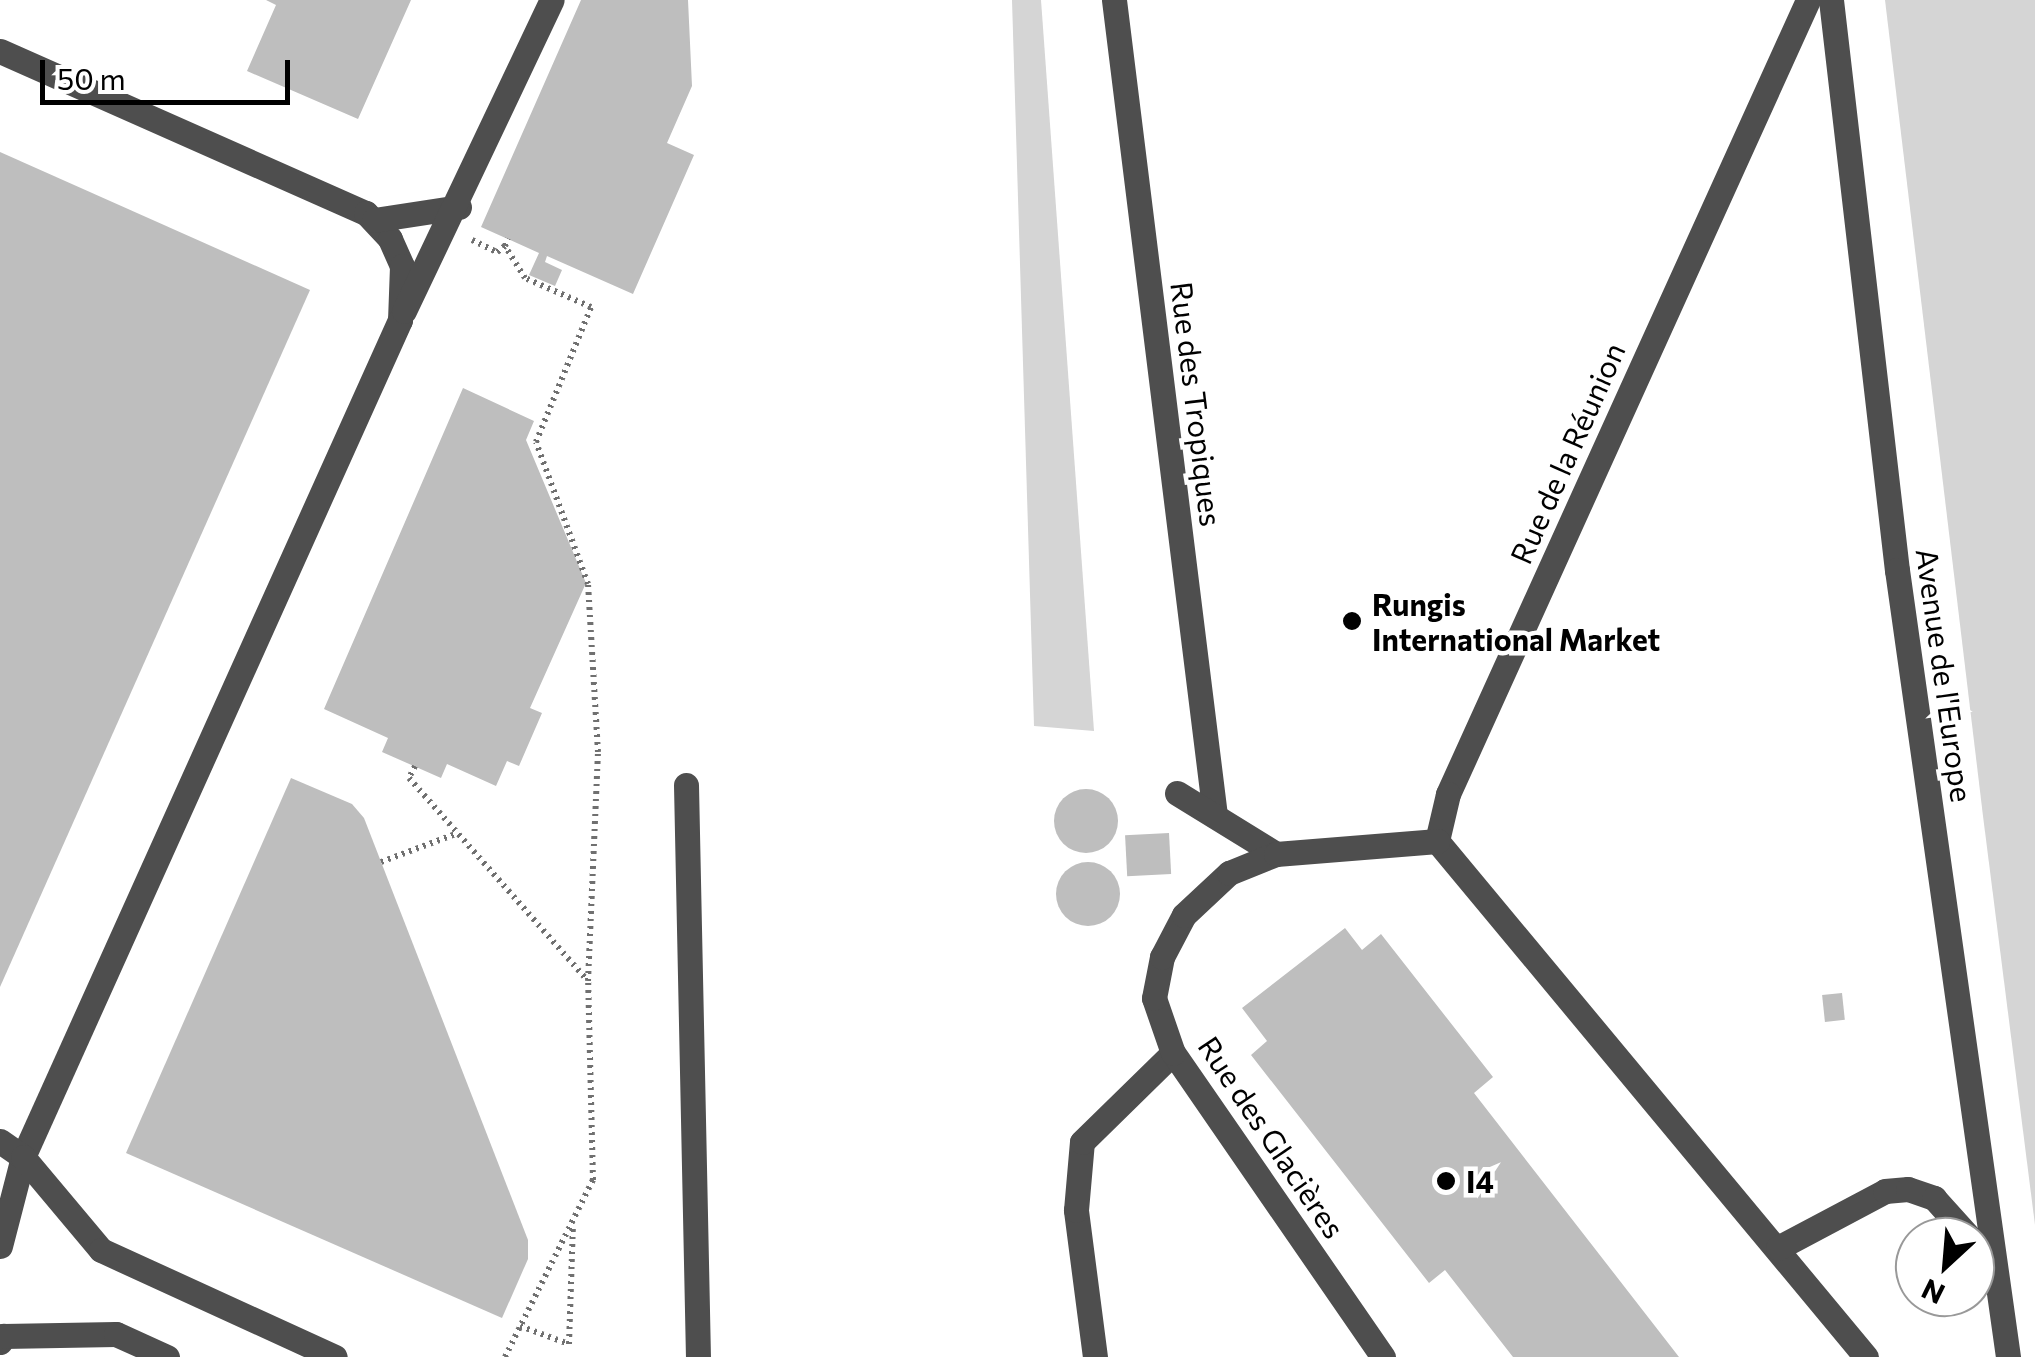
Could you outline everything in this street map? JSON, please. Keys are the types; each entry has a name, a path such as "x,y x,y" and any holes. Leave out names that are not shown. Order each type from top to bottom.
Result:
{"lane":[{"path":"0,1246 24,1157 400,320 459,207 552,0"},
{"name":"Rue des Tropiques","path":"1114,0 1214,816"},
{"name":"Rue de la Réunion","path":"1437,841 1448,794 1808,0"},
{"name":"Avenue de l'Europe","path":"1831,0 1897,570 1988,1217"},
{"path":"0,51 374,220 459,207"},
{"path":"374,220 402,266 400,320"},
{"path":"686,785 698,1357"},
{"path":"1177,793 1276,854"},
{"path":"1437,841 1866,1357"},
{"name":"Rue des Glacières","path":"1383,1357 1173,1053 1154,998 1162,957 1184,915 1230,874 1276,854 1437,841"},
{"path":"1095,1357 1076,1210 1082,1142 1173,1053"},
{"path":"0,1141 24,1157 101,1250 335,1357"},
{"path":"1778,1248 1885,1191 1908,1189 1934,1198 1951,1217"},
{"name":"Avenue de l'Europe","path":"1995,1266 2008,1357"},
{"path":"1,1330 116,1334 167,1357"}],"path":[{"path":"472,240 498,252 506,242 525,278 590,307 536,442 588,584 598,752 588,980 592,1180 505,1357"},
{"path":"415,766 409,778 588,980"},
{"path":"381,862 458,833"},
{"path":"520,1326 569,1344 573,1219"}],"shaded area":[{"path":"1012,0 1041,0 1094,731 1034,726"},
{"path":"1885,0 2035,0 2035,1225 1983,816"}],"building":[{"path":"266,0 411,0 358,119 247,71 276,5"},
{"path":"581,0 688,0 692,86 667,143 694,155 633,294 547,256 545,262 562,270 555,286 529,275 539,253 481,227"},
{"path":"0,152 310,290 0,987"},
{"path":"463,388 534,421 526,440 586,583 530,708 542,713 519,766 507,761 496,786 447,764 441,778 382,752 388,738 324,709"},
{"path":"291,778 352,804 364,818 528,1240 528,1259 502,1318 126,1153"},
{"path":"1086,789 1109,798 1118,821 1109,844 1086,853 1063,844 1054,821 1063,798"},
{"path":"1169,833 1171,874 1127,876 1125,835"},
{"path":"1088,862 1111,871 1120,894 1111,917 1088,926 1065,917 1056,894 1065,871"},
{"name":"I4","path":"1345,928 1362,950 1381,934 1493,1077 1474,1093 1679,1357 1513,1357 1445,1270 1429,1283 1251,1055 1267,1041 1242,1008"},
{"path":"1842,993 1845,1020 1825,1022 1822,995"}],"place":[{"name":"Rungis International Market","path":"1352,621"},
{"name":"I4","path":"1446,1181"}]}
